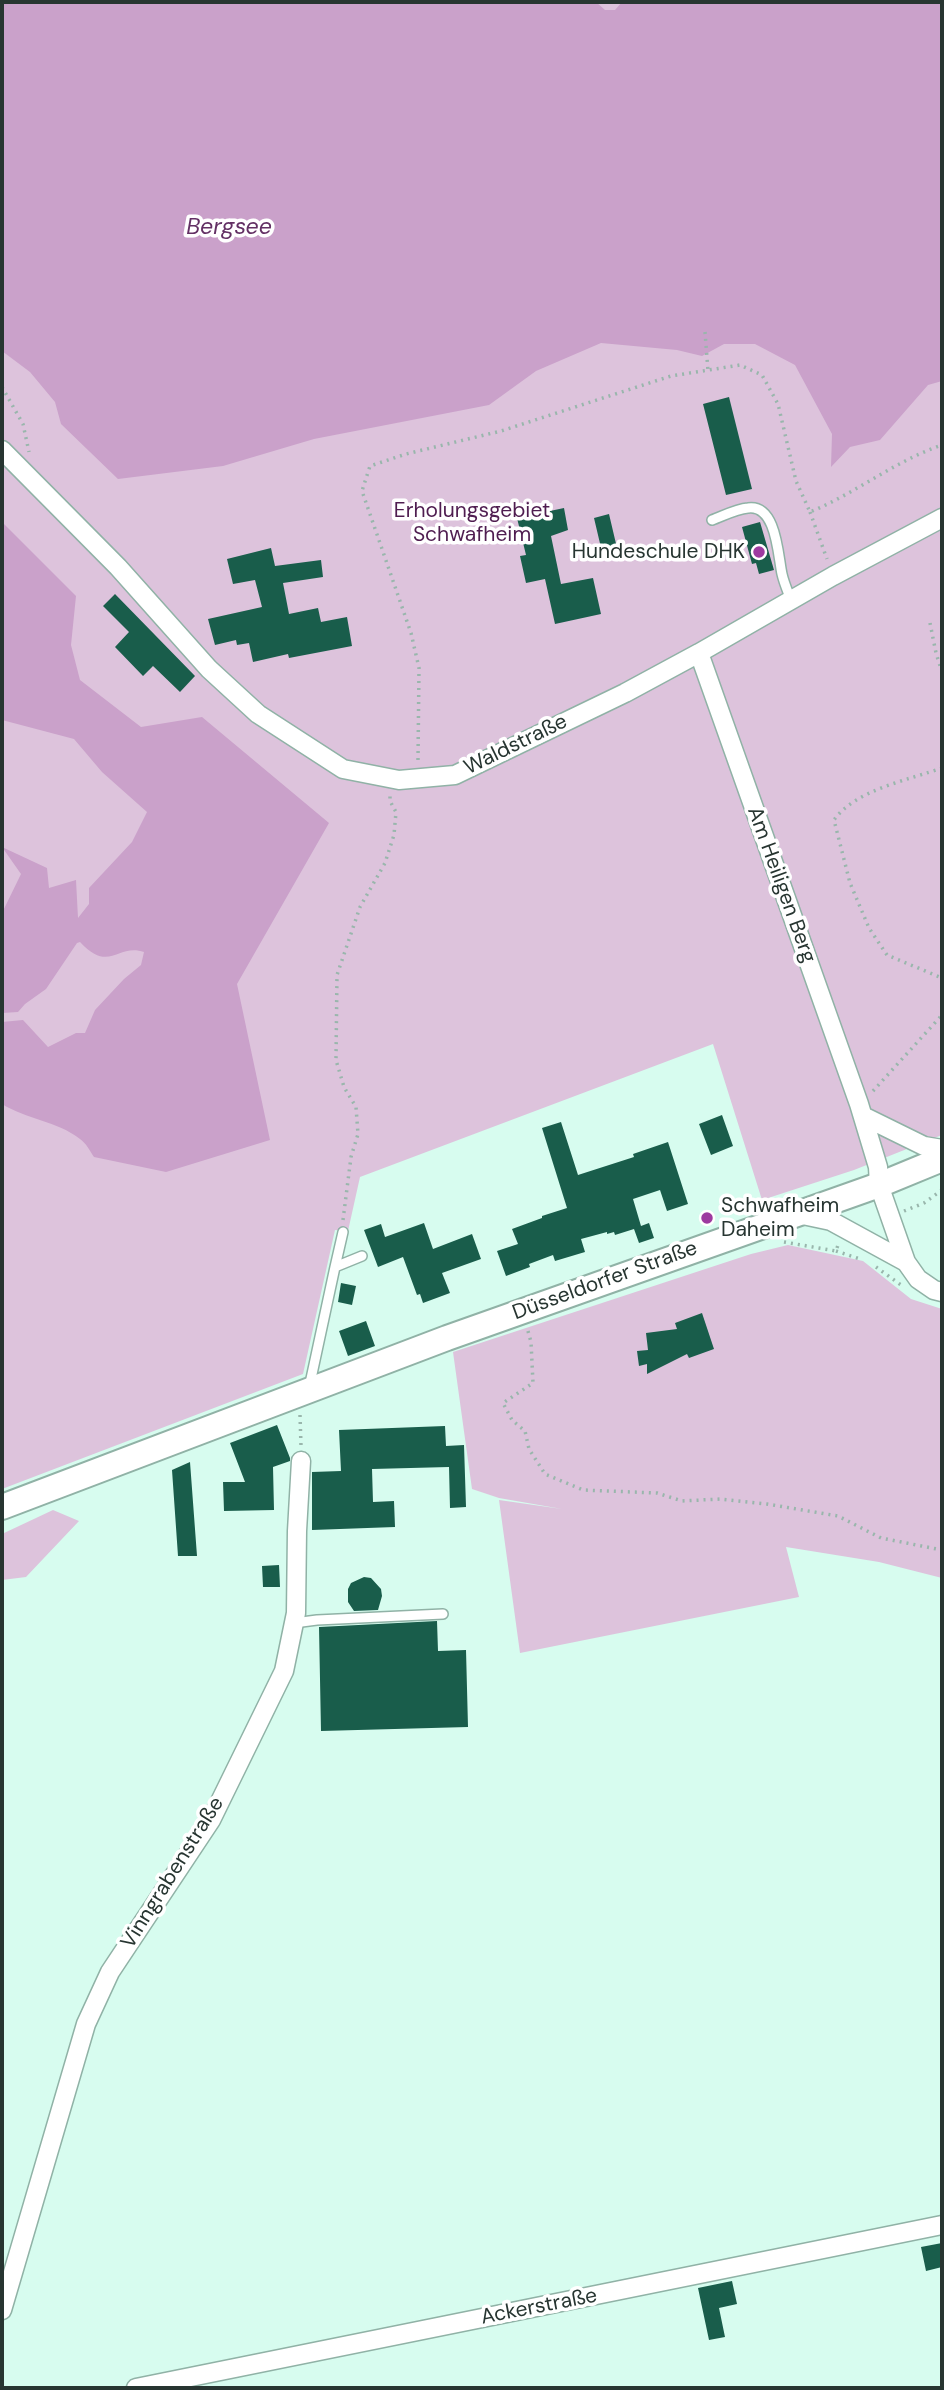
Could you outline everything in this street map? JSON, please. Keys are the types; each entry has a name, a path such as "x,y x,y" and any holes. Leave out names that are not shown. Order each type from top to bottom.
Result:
{"main road":[{"name":"Düsseldorfer Straße","path":"2,1507 308,1390 879,1185 942,1159"}],"street":[{"name":"Waldstraße","path":"2,450 118,567 209,669 258,714 343,769 399,780 455,775 699,653 833,576 942,518"},
{"name":"Am Heiligen Berg","path":"699,653 863,1116 878,1167 879,1185 906,1262"},
{"path":"863,1116 924,1146 942,1149"},
{"path":"794,1214 831,1221 906,1262 918,1279 938,1291"},
{"name":"Vinngrabenstraße","path":"2,2310 86,2024 110,1972 211,1820 284,1671 296,1613 301,1461"},
{"name":"Ackerstraße","path":"136,2388 942,2225"}],"lane":[{"path":"712,520 749,508 756,508 764,513 775,532 782,575 791,600"},
{"path":"308,1390 343,1232"},
{"path":"335,1267 362,1256"},
{"path":"294,1623 443,1614"}],"path":[{"path":"705,332 708,372"},
{"path":"416,780 419,747 419,668 411,633 362,491 370,466 406,454 501,431 671,376 740,365 762,375 778,404 796,481 833,576"},
{"path":"2,387 23,424"},
{"path":"810,512 865,485 914,455 942,446"},
{"path":"930,623 942,672"},
{"path":"942,768 862,796 842,808 834,820 850,883 869,928 887,955 942,978"},
{"path":"343,1232 342,1213 351,1157 358,1134 356,1107 344,1087 336,1060 337,975 360,907 385,863 394,835 396,811 390,801 390,777"},
{"path":"873,1091 942,1015"},
{"path":"891,1214 924,1203 942,1190"},
{"path":"836,1251 840,1240 849,1231"},
{"path":"780,1243 788,1241 869,1261 909,1290 938,1291"},
{"path":"525,1320 531,1342 533,1382 503,1403 512,1420 525,1431 529,1449 545,1474 583,1490 657,1493 682,1501 720,1499 838,1516 881,1538 942,1550"},
{"path":"301,1461 300,1415 308,1390"}],"green space":[{"name":"Erholungsgebiet Schwafheim","path":"2,2 942,2 942,1135 854,1170 762,1200 713,1044 360,1177 348,1231 335,1230 303,1374 2,1489"},
{"path":"788,1245 863,1261 911,1299 942,1309 942,1578 879,1562 786,1547 799,1597 520,1653 499,1500 562,1509 499,1498 472,1489 453,1352 751,1254"},
{"path":"53,1510 79,1521 26,1577 2,1580 2,1534"}],"water":[{"name":"Bergsee","path":"2,2 596,2 605,10 615,10 622,2 942,2 942,381 928,385 880,440 850,447 831,467 832,434 795,365 755,344 724,344 702,356 677,350 601,343 536,371 489,405 314,439 223,466 118,479 61,424 55,402 30,372 2,351"},
{"path":"2,522 76,596 71,645 80,680 141,727 202,717 329,823 237,984 270,1140 166,1172 94,1157 84,1143 71,1133 2,1104 2,1022 23,1020 48,1047 76,1033 85,1033 95,1010 141,965 144,952 127,951 106,957 90,951 80,942 77,943 46,989 18,1012 2,1013 2,913 21,874 2,847 47,868 49,888 76,880 78,918 89,904 89,888 132,842 147,812 102,772 74,739 2,720"}],"building":[{"path":"729,397 752,489 726,495 703,404"},
{"path":"564,508 568,530 551,536 561,584 593,578 601,614 555,624 545,579 526,583 520,556 526,555 517,518"},
{"path":"609,514 617,548 602,552 594,518"},
{"name":"Hundeschule DHK","path":"760,522 774,570 759,574 756,563 752,564 742,527"},
{"path":"271,548 275,566 321,560 323,577 283,583 289,614 318,608 321,622 347,617 352,646 289,658 288,654 253,662 249,643 237,645 236,640 215,645 208,619 262,607 255,580 233,584 227,559"},
{"path":"115,594 195,676 180,692 153,666 143,676 115,647 129,632 103,606"},
{"path":"722,1115 733,1146 711,1155 699,1124"},
{"path":"561,1122 578,1175 634,1157 633,1154 668,1142 688,1204 667,1211 660,1190 633,1199 641,1226 649,1223 654,1238 639,1243 634,1229 615,1235 614,1232 607,1232 581,1239 585,1252 555,1261 553,1255 506,1276 497,1251 518,1244 512,1229 567,1208 542,1128"},
{"path":"424,1223 433,1249 472,1234 481,1259 442,1273 450,1293 423,1303 420,1294 417,1295 403,1257 378,1267 364,1230 381,1224 385,1237"},
{"path":"341,1283 356,1286 352,1305 338,1302"},
{"path":"702,1313 714,1349 689,1358 687,1354 647,1374 647,1364 639,1366 637,1351 648,1350 646,1333 677,1329 675,1323"},
{"path":"366,1321 375,1346 348,1356 339,1331"},
{"path":"277,1425 290,1461 273,1467 274,1510 224,1511 223,1482 245,1482 230,1443"},
{"path":"445,1426 446,1446 464,1445 466,1507 450,1508 449,1467 372,1469 373,1502 394,1501 395,1527 312,1530 312,1472 341,1471 339,1430"},
{"path":"190,1462 197,1556 178,1556 172,1470"},
{"path":"279,1565 280,1587 263,1587 262,1566"},
{"path":"364,1577 371,1578 381,1589 378,1610 354,1611 348,1602 351,1583"},
{"path":"437,1621 438,1651 466,1650 468,1727 321,1731 319,1627"},
{"path":"942,2243 942,2267 926,2271 921,2247"},
{"path":"732,2281 737,2304 719,2308 725,2337 709,2340 698,2288"}],"place":[{"name":"Hundeschule DHK","path":"759,552"},
{"name":"Schwafheim Daheim","path":"707,1218"}]}
